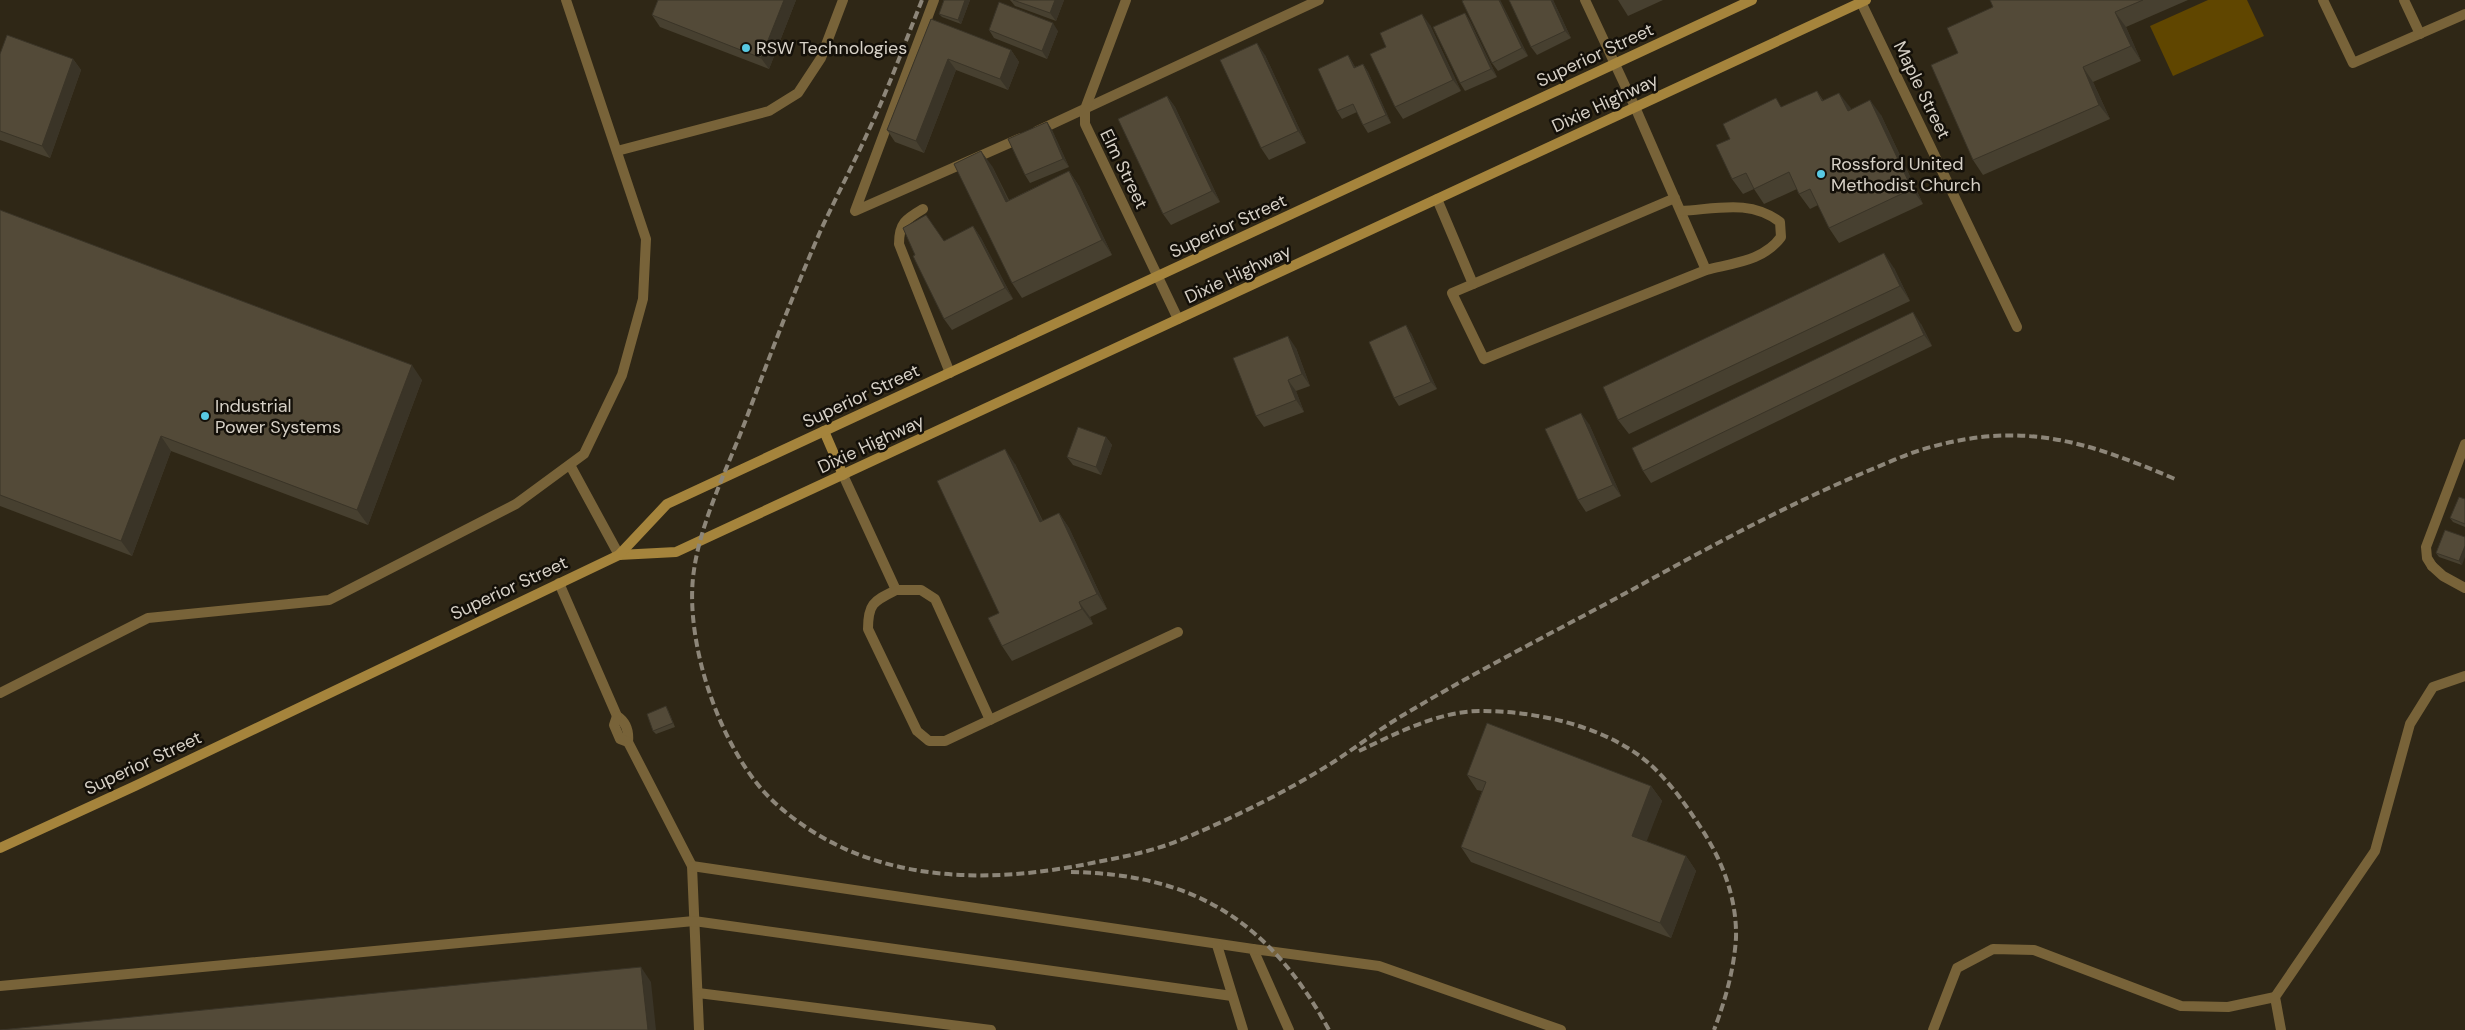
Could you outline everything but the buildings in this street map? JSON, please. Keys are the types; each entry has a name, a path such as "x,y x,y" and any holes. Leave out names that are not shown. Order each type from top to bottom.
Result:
{"main road":[{"name":"Superior Street","path":"0,848 135,786 619,555 667,504 1752,0"},
{"name":"Dixie Highway","path":"619,555 676,552 1864,1"},
{"path":"824,431 843,475"}],"street":[{"path":"0,693 148,618 329,600 516,504 584,454 622,375 644,299 646,239 566,0"},
{"path":"617,150 769,111 798,93 820,58 843,0"},
{"path":"934,0 855,212 1085,109 1315,1"},
{"name":"Elm Street","path":"1126,0 1085,109 1085,124 1090,138 1159,276 1178,319"},
{"path":"1585,0 1635,107 1706,270"},
{"path":"2322,0 2353,63 2465,14"},
{"path":"2404,0 2420,34"},
{"name":"Maple Street","path":"1864,1 2017,328"},
{"path":"1675,198 1452,293 1484,359 1706,270 1758,257 1774,247 1781,237 1780,222 1767,212 1748,206 1681,211"},
{"path":"1436,199 1473,284"},
{"path":"923,209 908,218 899,230 899,244 950,373"},
{"path":"2465,444 2426,547 2427,558 2432,566 2443,576 2465,588"},
{"path":"570,465 619,555"},
{"path":"843,475 896,590"},
{"path":"559,583 617,716 614,725 620,738 628,742 692,866 700,1030"},
{"path":"990,720 935,599 921,590 896,590 878,600 868,612 868,629 917,731 929,741 945,741 990,720 1178,632"},
{"path":"1933,1030 1958,968 1993,949 2034,950 2182,1006 2228,1007 2275,997 2375,851 2410,724 2433,687 2465,676"},
{"path":"692,866 1217,945 1379,966 1560,1030"},
{"path":"0,986 694,921 1232,996"},
{"path":"1217,945 1243,1030"},
{"path":"1253,949 1289,1030"},
{"path":"698,993 991,1030"},
{"path":"2275,997 2281,1030"}],"shaded area":[{"path":"2208,0 2247,0 2264,36 2173,76 2150,26"}],"railway":[{"path":"922,0 882,101 820,232 791,302 708,514 694,570 692,598 694,629 710,694 722,726 755,781 774,802 808,829 845,849 884,863 924,871 966,875 1008,875 1092,863 1174,843 1299,783 1433,697 1720,542 1834,486 1914,452 1931,447 1965,439 1997,436 2027,436 2056,439 2113,455 2175,479"},
{"path":"1359,751 1418,724 1450,715 1481,711 1527,714 1575,725 1620,743 1640,756 1669,784 1709,840 1722,866 1731,894 1736,923 1735,950 1722,1008 1714,1030"},
{"path":"1071,872 1115,875 1155,882 1192,894 1224,911 1254,933 1281,960 1306,992 1329,1030"}],"place":[{"name":"RSW Technologies","path":"746,48"},
{"name":"Rossford United Methodist Church","path":"1821,174"},
{"name":"Industrial Power Systems","path":"205,416"}]}
